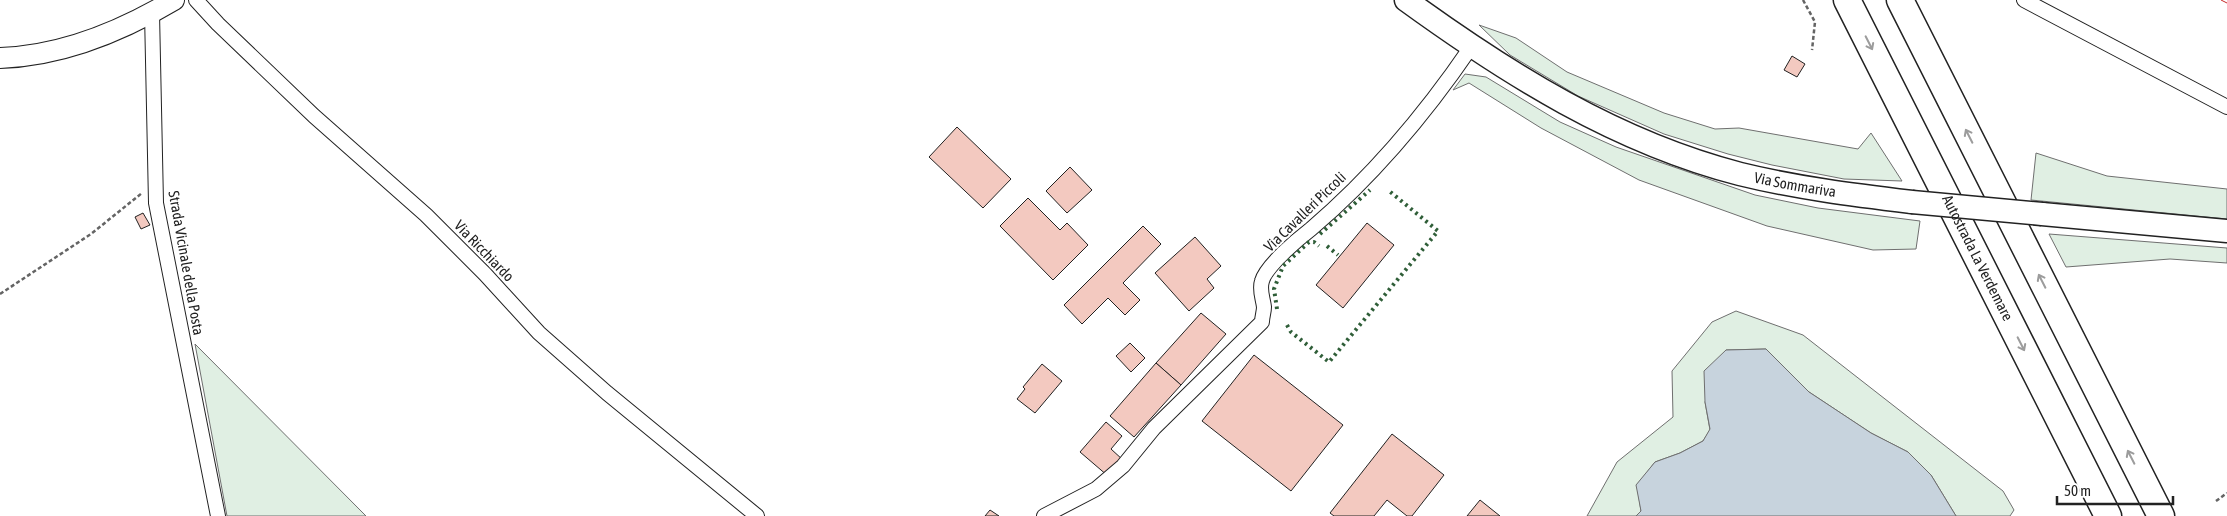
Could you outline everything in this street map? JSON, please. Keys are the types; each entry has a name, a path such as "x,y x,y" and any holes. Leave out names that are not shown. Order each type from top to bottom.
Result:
{"highway":[{"name":"Autostrada La Verdemare","path":"1847,0 2108,516"},
{"path":"1900,0 2161,516"}],"main road":[{"path":"0,58 40,53 76,45 111,33 174,0"},
{"name":"Via Sommariva","path":"1406,0 1471,47 1535,88 1579,112 1627,134 1688,158 1739,174 1818,191 1912,202 2227,230"}],"street":[{"name":"Via Ricchiardo","path":"196,0 218,24 314,116 426,215 485,274 539,333 607,393 757,516"},
{"path":"2024,0 2227,107"},
{"name":"Strada Vicinale della Posta","path":"152,13 156,203 218,516"},
{"name":"Via Cavalleri Piccoli","path":"1044,516 1096,490 1124,466 1154,428 1262,322 1264,307 1261,293 1262,280 1284,251 1335,208 1375,167 1448,82 1471,47"}],"path":[{"path":"1803,0 1815,22 1812,50"},
{"path":"0,294 91,234 128,206 156,180"},
{"path":"2216,501 2227,493"}],"green space":[{"path":"1479,25 1516,38 1567,72 1664,113 1715,129 1739,128 1858,149 1871,133 1902,181 1844,179 1772,165 1728,154 1664,134 1578,96 1510,55"},
{"path":"1465,74 1486,77 1560,122 1616,147 1755,195 1818,208 1920,221 1916,249 1873,250 1767,226 1639,180 1541,128 1469,83 1453,90"},
{"path":"2036,153 2107,176 2227,189 2227,219 2031,200"},
{"path":"2049,234 2227,248 2227,263 2170,259 2066,267"},
{"path":"1736,311 1803,335 2003,491 2014,510 2010,516 1956,516 1931,475 1908,452 1871,433 1809,392 1766,349 1726,350 1705,402 1710,430 1703,441 1680,453 1655,462 1637,485 1641,511 1636,516 1587,516 1617,462 1673,417 1672,371 1712,322"},
{"path":"195,344 366,516 227,516"}],"shaded area":[{"path":"1766,349 1809,392 1871,433 1908,452 1931,475 1956,516 1636,516 1641,511 1636,485 1655,462 1680,453 1703,441 1710,429 1705,402 1704,371 1726,350"}],"building":[{"path":"1792,56 1805,64 1797,77 1784,70"},
{"path":"957,127 1011,179 983,208 929,157"},
{"path":"1070,167 1092,190 1067,213 1046,191"},
{"path":"1028,198 1060,230 1067,223 1088,245 1053,280 1000,226"},
{"path":"143,213 150,225 141,229 135,217"},
{"path":"1367,223 1394,245 1343,308 1316,285"},
{"path":"1143,226 1161,244 1123,283 1140,300 1125,315 1108,298 1082,324 1064,305"},
{"path":"1195,237 1221,266 1207,279 1214,288 1189,311 1155,273"},
{"path":"1201,313 1226,334 1181,385 1156,363"},
{"path":"1130,343 1145,358 1131,372 1116,356"},
{"path":"1254,355 1343,425 1291,491 1202,421"},
{"path":"1156,363 1181,385 1134,437 1110,416"},
{"path":"1042,364 1062,381 1035,413 1017,399 1025,389 1023,387"},
{"path":"1106,422 1122,436 1111,449 1123,460 1108,476 1080,452"},
{"path":"1392,434 1444,475 1412,516 1407,516 1387,500 1374,516 1334,516 1330,513"},
{"path":"1480,500 1500,516 1467,516"},
{"path":"990,510 999,516 985,516"}],"hedge":[{"path":"1320,234 1370,190"},
{"path":"1287,325 1291,332 1329,362 1438,231 1388,190"},
{"path":"1277,309 1274,289 1283,266 1309,242 1314,242 1319,246"},
{"path":"1327,246 1338,255"}],"power":[{"path":"2221,0 2227,3"}]}
